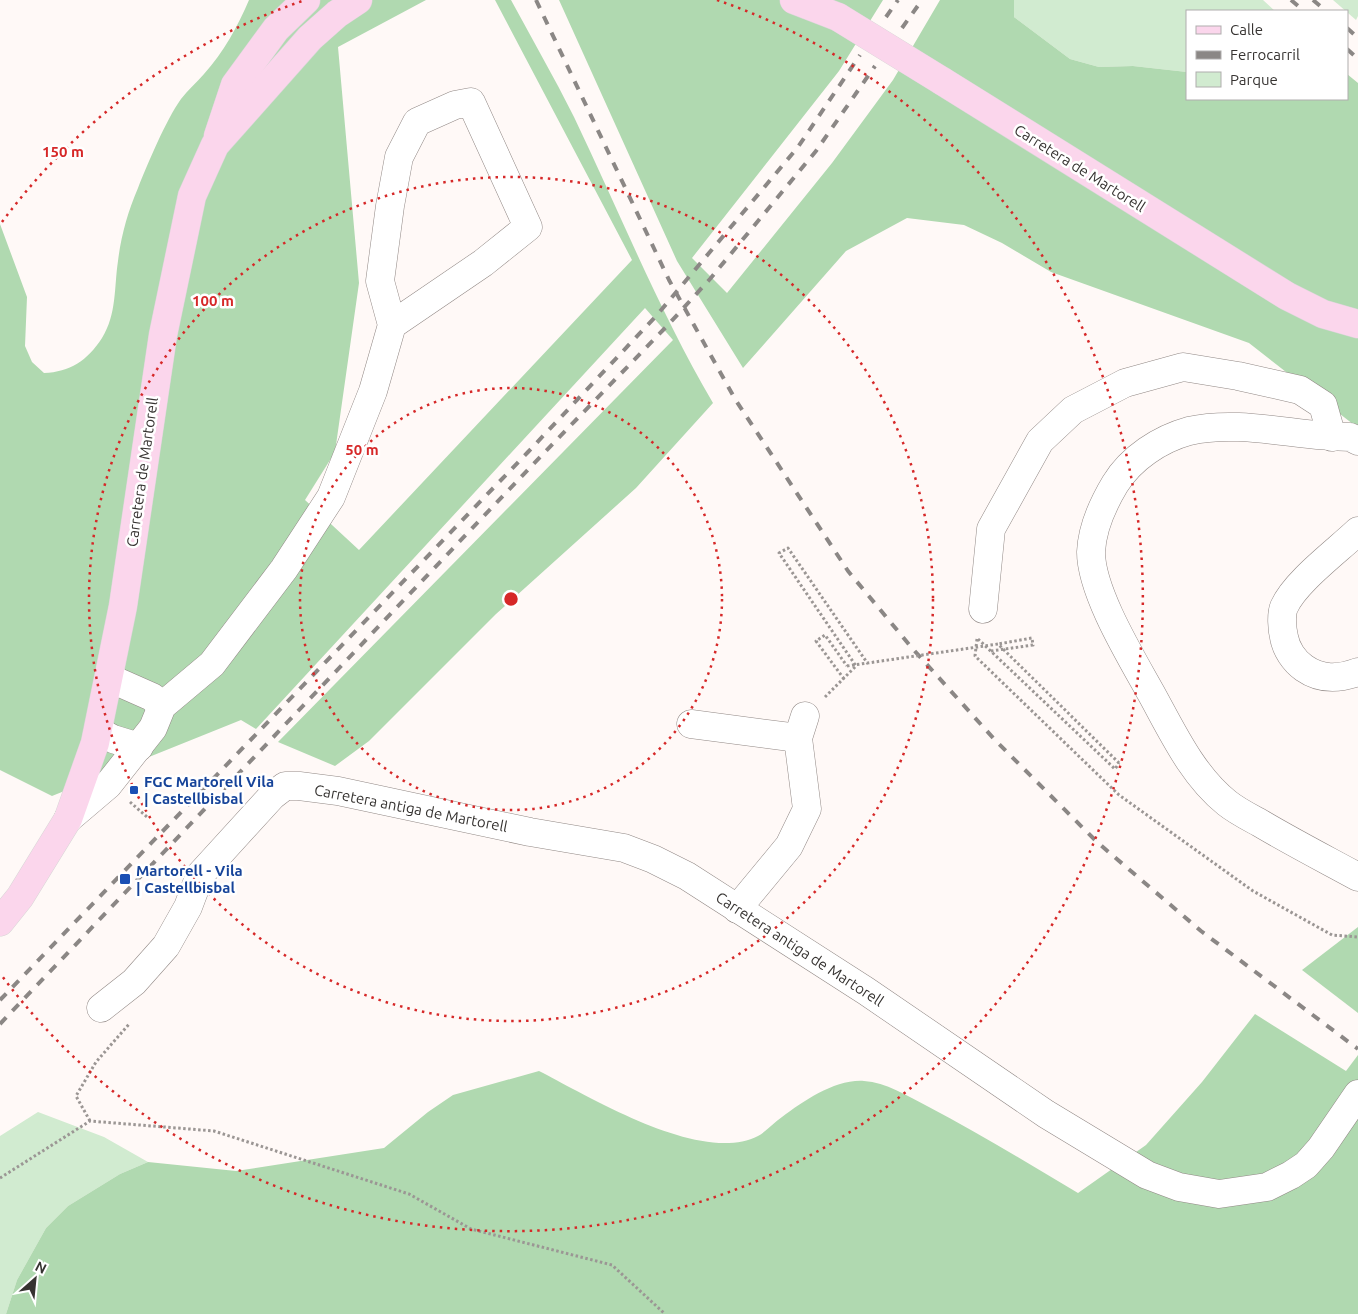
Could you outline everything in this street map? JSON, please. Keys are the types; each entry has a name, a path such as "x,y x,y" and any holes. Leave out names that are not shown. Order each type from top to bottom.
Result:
{"main road":[{"path":"215,145 235,85 276,29 306,0"},
{"name":"Carretera de Martorell","path":"0,922 25,889 68,819 84,780 98,731 123,606 163,335 192,196 215,145 310,38 336,14 358,0"},
{"path":"794,0 838,17"},
{"path":"817,0 838,17"},
{"name":"Carretera de Martorell","path":"838,17 1287,296 1323,314"},
{"path":"1323,314 1358,324"},
{"path":"1323,314 1358,344"}],"street":[{"path":"68,819 108,785 153,728 162,706 212,664 284,569 332,498 373,390 392,325 380,281 399,157 417,122 455,105 471,102 528,227 483,263 392,325"},
{"path":"983,609 991,529 1040,441 1073,410 1125,383 1183,367 1238,376 1300,390 1323,405 1349,436"},
{"path":"1349,436 1220,427 1189,431 1167,439 1136,458 1122,473 1110,492 1096,523 1091,553 1101,593 1115,628 1186,756 1202,777 1227,803 1288,840 1358,877"},
{"path":"1358,531 1294,590 1283,608 1283,632 1285,646 1299,665 1311,673 1328,678 1358,672"},
{"path":"109,678 152,697 162,706"},
{"path":"691,724 801,727 807,809 789,846 737,909"},
{"path":"98,731 114,739 139,746"},
{"name":"Carretera antiga de Martorell","path":"101,1008 134,982 166,946 188,907 200,875 272,796 285,786 298,786 338,791 530,832 624,848 653,859 687,876 866,991 1046,1114 1146,1175 1179,1187 1219,1194 1267,1187 1291,1175 1306,1165 1321,1148 1358,1094"}],"path":[{"path":"801,727 856,666 779,553 788,548 868,664"},
{"path":"983,609 975,656 1119,795 1253,891 1332,935 1358,937"},
{"path":"844,678 816,641 825,635 847,666 1032,638 1033,645 990,651"},
{"path":"977,639 1115,769 1120,763 998,644"},
{"path":"0,1178 90,1121 214,1131 408,1194 471,1229 612,1265 665,1314"}],"green space":[{"path":"249,0 426,0 338,47 359,283 335,452 305,500 359,550 632,260 495,0 511,0 551,73 574,117 657,297 713,403 636,488 496,614 369,741 335,766 278,742 673,340 645,308 256,729 241,720 52,796 0,770 0,224 27,297 25,346 32,362 44,373 70,368 90,353 107,329 113,310 119,252 125,224 134,197 163,130 181,99 211,66 224,48"},
{"path":"559,0 883,0 839,71 692,258 727,293 832,163 893,80 940,0 1014,0 1014,17 1070,59 1099,67 1133,66 1186,72 1186,100 1348,100 1348,75 1358,83 1358,428 1249,343 1051,272 1002,243 964,225 907,218 846,251 743,368 677,261"},
{"path":"1014,0 1263,0 1274,10 1186,10 1186,72 1133,66 1099,67 1070,59 1014,17"},
{"path":"1333,0 1358,0 1358,16 1356,20 1348,13 1348,10 1344,10"},
{"path":"1358,927 1358,1013 1302,970"},
{"path":"1255,1014 1346,1071 1358,1055 1358,1314 6,1314 17,1280 46,1228 68,1206 120,1174 148,1162 236,1171 384,1148 428,1112 453,1095 539,1071 616,1111 646,1124 677,1135 707,1142 734,1143 758,1136 810,1098 831,1087 853,1081 872,1082 896,1090 946,1116 1078,1193 1146,1145 1202,1082"},
{"path":"38,1112 104,1137 148,1162 120,1174 68,1206 46,1228 17,1280 6,1314 0,1314 0,1136"}],"railway":[{"path":"536,0 669,280 735,399 848,571 912,648 995,740 1097,842 1201,931 1358,1049"},
{"path":"886,17 898,0"},
{"path":"902,28 922,0"},
{"path":"1291,0 1303,10"},
{"path":"1313,0 1325,10"},
{"path":"1348,29 1358,38"},
{"path":"1348,50 1358,59"},
{"path":"0,1000 528,452 657,315 798,147 860,55"},
{"path":"0,1024 710,279 816,151 875,66"}],"place":[{"name":"FGC Martorell Vila | Castellbisbal","path":"134,790"},
{"name":"Martorell - Vila | Castellbisbal","path":"125,879"}]}
